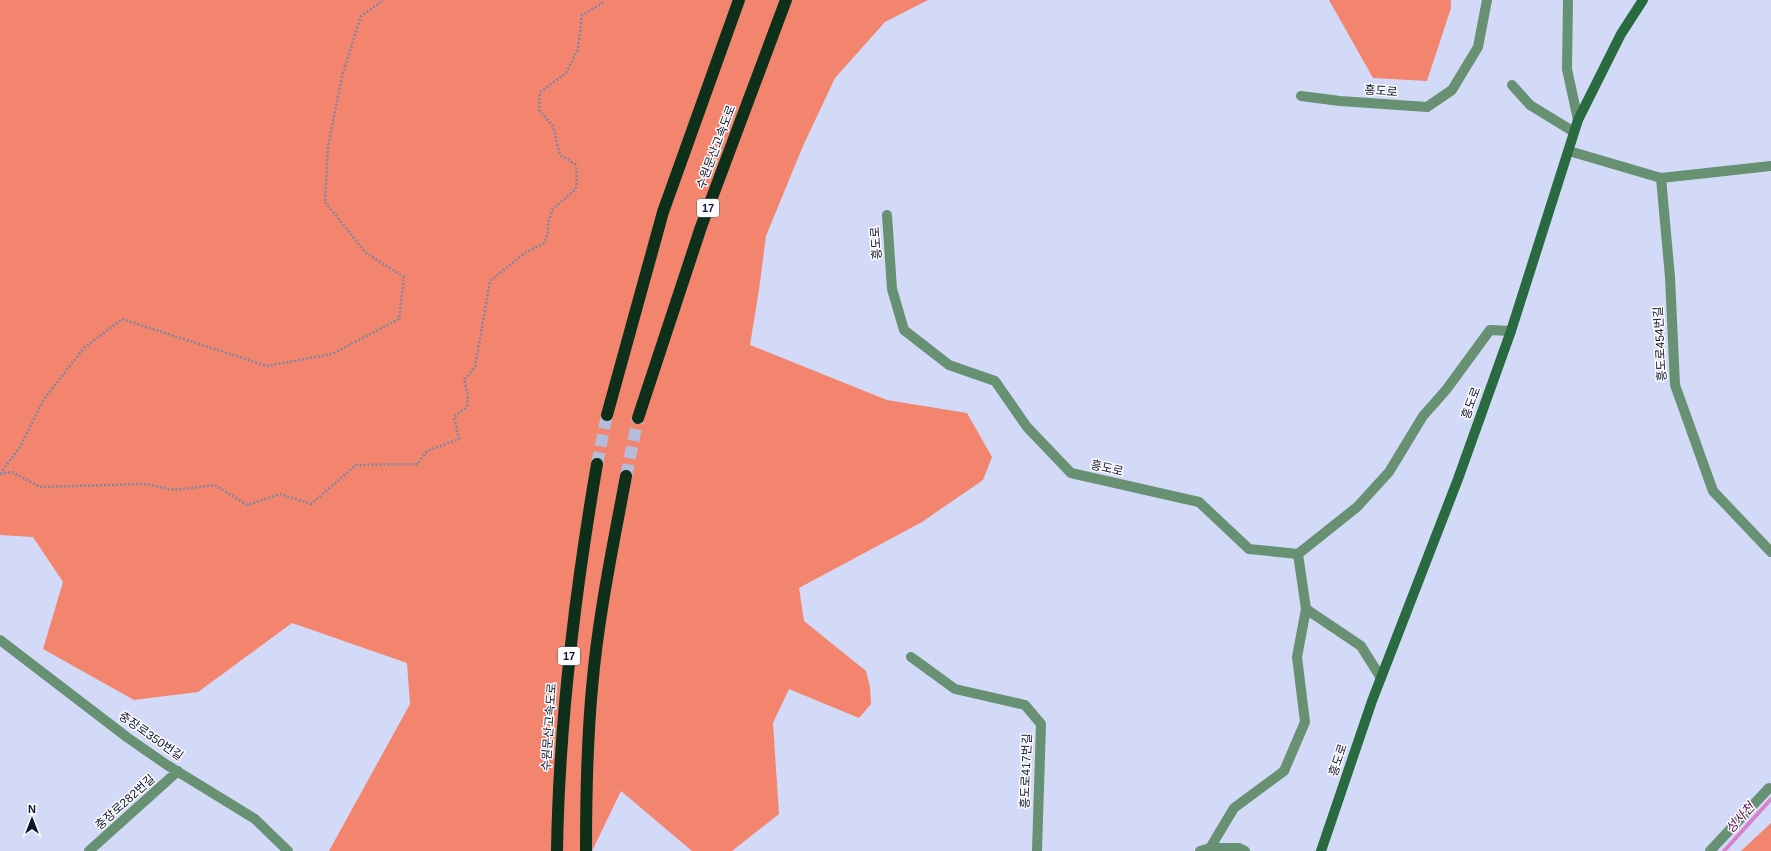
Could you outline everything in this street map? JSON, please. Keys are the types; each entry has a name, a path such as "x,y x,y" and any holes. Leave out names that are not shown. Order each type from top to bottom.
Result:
{"highway":[{"path":"607,414 663,212 739,0"},
{"name":"수원문산고속도로","path":"638,418 701,226 786,0"},
{"name":"수원문산고속도로","path":"557,851 566,685 579,573 597,464"},
{"name":"17","path":"586,851 586,803 592,687 607,576 626,476"}],"street":[{"name":"흥도로","path":"1301,96 1340,101 1426,108 1452,90 1478,47 1487,0"},
{"path":"1568,0 1567,69 1578,120"},
{"name":"흥도로","path":"1321,851 1381,678 1458,479 1511,331 1578,120 1621,34 1643,0"},
{"path":"1512,85 1530,105 1574,132"},
{"path":"1569,151 1661,178 1771,166"},
{"name":"흥도로454번길","path":"1661,178 1670,277 1675,385 1713,491 1771,552"},
{"name":"흥도로","path":"887,215 892,289 904,330 949,365 995,381 1027,427 1071,473 1199,502 1249,549 1298,554"},
{"path":"1210,848 1234,808 1284,771 1305,722 1297,657 1306,609 1298,554 1357,507 1389,472 1423,416 1446,390 1490,330 1511,331"},
{"path":"1306,609 1361,646 1381,678"},
{"name":"충장로350번길","path":"0,640 128,738 178,772 255,819 288,851"},
{"name":"흥도로417번길","path":"911,657 955,689 1025,704 1041,724 1037,851"},
{"name":"충장로282번길","path":"89,851 178,772"},
{"path":"1710,851 1769,788"},
{"path":"1200,851 1210,848 1240,848 1245,851"}],"path":[{"path":"0,474 20,447 44,399 52,388 84,348 122,319 267,366 332,354 399,319 404,277 366,253 325,202 328,146 342,76 362,16 384,0"},
{"path":"0,474 12,472 40,487 145,484 174,490 215,485 247,505 281,494 311,504 356,465 418,464 427,451 459,440 454,417 467,407 468,395 464,380 474,367 490,281 526,252 543,244 548,234 548,222 553,209 576,189 577,174 574,164 560,155 553,126 540,110 540,92 566,73 578,49 582,15 604,0"}],"shaded area":[{"path":"0,0 928,0 885,22 835,78 803,146 766,236 750,345 887,400 967,413 992,457 983,480 922,522 799,588 804,621 866,671 870,687 871,704 859,718 789,689 773,723 779,814 732,851 692,851 621,791 592,851 329,851 410,704 407,663 292,623 198,692 134,700 43,649 63,582 33,537 0,535"},
{"path":"1329,0 1451,0 1451,8 1427,81 1373,78"},
{"path":"1771,823 1771,851 1741,851"}],"waterway":[{"name":"성사천","path":"1724,851 1771,799"}],"tunnel":[{"path":"597,464 607,415"},
{"path":"626,476 638,418"}]}
